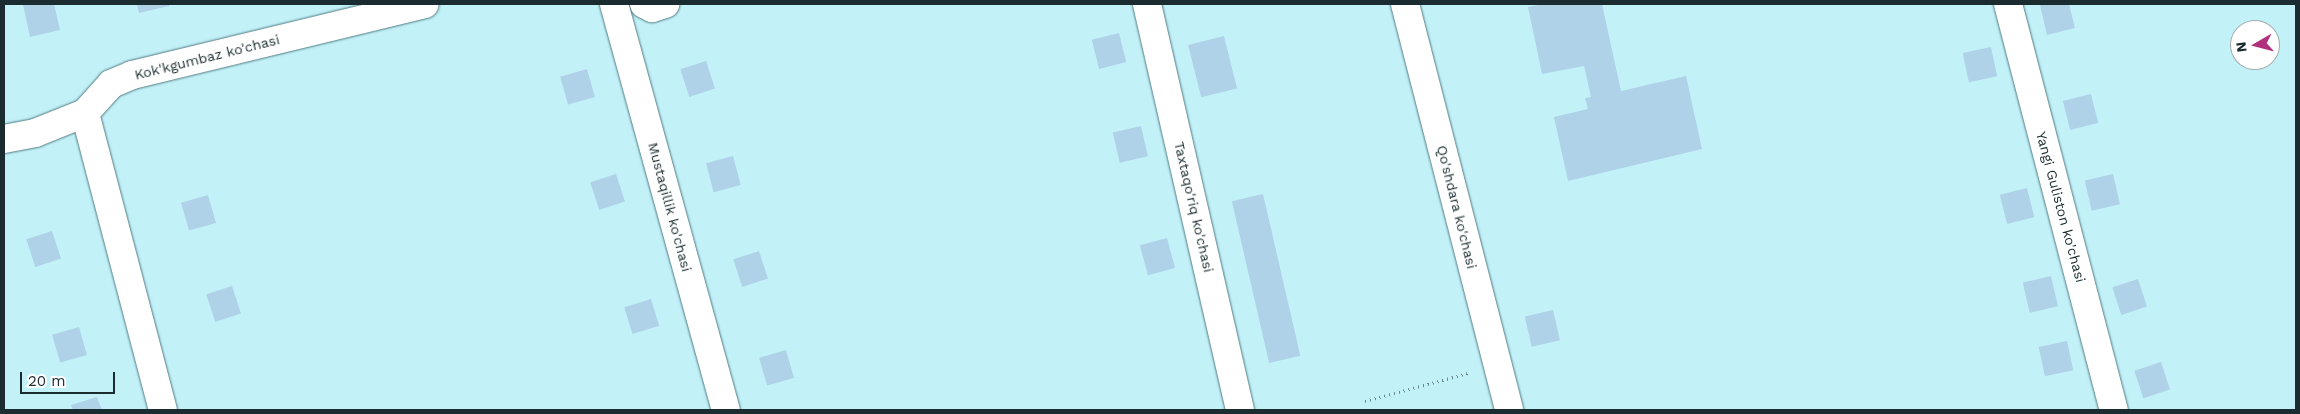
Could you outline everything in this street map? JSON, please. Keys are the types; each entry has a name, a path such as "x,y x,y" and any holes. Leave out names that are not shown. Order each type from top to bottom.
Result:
{"street":[{"name":"Kok'kgumbaz ko'chasi","path":"4,140 35,133 85,113 111,84 132,75 425,4"},
{"name":"Mustaqillik ko'chasi","path":"614,4 726,410"},
{"path":"644,4 652,8 665,4"},
{"name":"Taxtaqo'riq ko'chasi","path":"1147,4 1240,410"},
{"name":"Qo'shdara ko'chasi","path":"1405,4 1509,410"},
{"name":"Yangi Guliston ko'chasi","path":"2008,4 2114,410"},
{"path":"85,113 163,410"}],"path":[{"path":"1365,401 1497,364"}],"building":[{"path":"54,4 60,30 30,37 23,5"},
{"path":"137,4 169,4 169,6 139,13"},
{"path":"1543,4 1602,4 1621,91 1686,76 1702,149 1568,181 1554,117 1588,109 1585,98 1591,97 1584,66 1542,74 1528,7"},
{"path":"2069,4 2075,28 2047,35 2040,5"},
{"path":"1119,33 1126,62 1099,69 1092,40"},
{"path":"1224,36 1237,88 1201,97 1188,45"},
{"path":"1991,47 1997,76 1969,82 1963,53"},
{"path":"706,61 715,89 689,97 680,69"},
{"path":"587,69 595,97 568,105 560,77"},
{"path":"2091,94 2098,123 2070,130 2063,101"},
{"path":"1141,126 1148,156 1120,163 1113,133"},
{"path":"733,156 741,185 714,192 706,163"},
{"path":"616,174 625,202 599,210 590,182"},
{"path":"2113,174 2120,204 2092,211 2085,181"},
{"path":"2027,188 2034,217 2007,224 2000,195"},
{"path":"1263,194 1300,356 1269,363 1232,201"},
{"path":"208,195 216,223 189,231 181,203"},
{"path":"52,231 61,259 35,267 26,239"},
{"path":"1167,238 1175,268 1148,275 1140,245"},
{"path":"759,251 768,279 742,287 733,259"},
{"path":"2051,276 2058,306 2030,313 2023,283"},
{"path":"2138,279 2147,307 2121,315 2112,287"},
{"path":"232,286 241,314 215,322 206,294"},
{"path":"651,299 659,326 632,334 624,307"},
{"path":"1553,310 1560,340 1532,347 1525,317"},
{"path":"79,327 87,355 60,363 52,335"},
{"path":"2067,341 2073,370 2045,376 2039,347"},
{"path":"786,350 794,378 767,386 759,358"},
{"path":"2161,362 2170,390 2143,398 2134,371"},
{"path":"97,397 102,410 73,410 71,405"}]}
